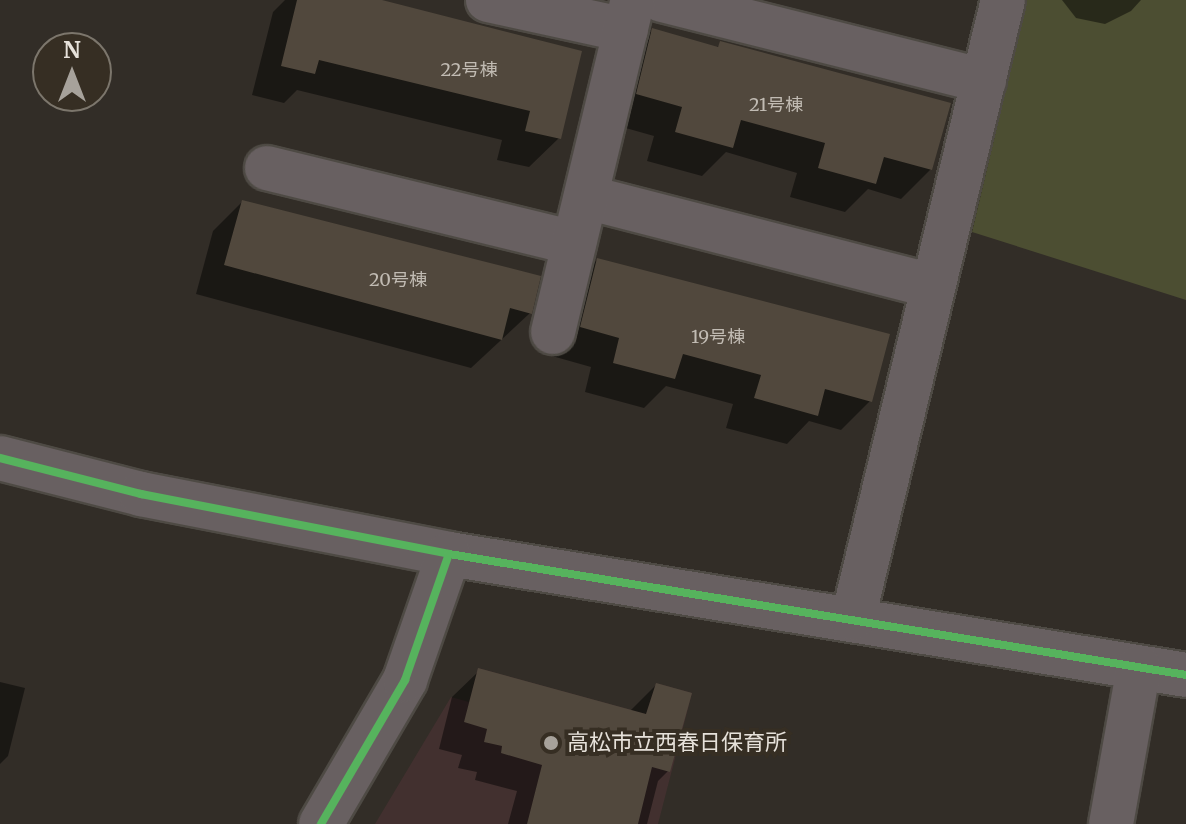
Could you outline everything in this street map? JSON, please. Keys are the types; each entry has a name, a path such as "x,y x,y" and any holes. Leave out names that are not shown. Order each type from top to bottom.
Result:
{"street":[{"path":"488,0 630,15 553,332"},
{"path":"662,0 984,81"},
{"path":"853,618 1003,0"},
{"path":"267,168 574,243"},
{"path":"586,197 932,286"},
{"path":"0,458 141,494 449,554 1186,675"},
{"path":"321,824 405,680 449,554"},
{"path":"1111,824 1139,667"}],"shaded area":[{"name":"高松市立西春日保育所","path":"478,668 646,714 656,683 692,693 658,824 375,824 451,697 469,702"}],"green space":[{"path":"1027,0 1186,0 1186,300 972,232"}],"building":[{"path":"297,0 382,0 582,51 561,139 525,131 530,111 319,60 315,74 281,66"},
{"path":"652,28 718,47 720,41 951,103 932,170 884,157 876,184 818,168 825,143 741,120 733,148 675,132 682,107 636,94"},
{"path":"242,200 541,276 532,314 510,308 502,340 224,265"},
{"path":"597,258 890,334 872,402 825,389 818,416 754,398 761,375 683,354 675,379 613,363 619,338 580,327"},
{"name":"高松市立西春日保育所","path":"478,668 646,714 656,683 692,693 670,772 652,767 638,824 527,824 542,765 501,753 502,746 484,742 487,729 464,722"}],"cycle path":[{"path":"0,458 141,494 449,554 1186,675"},
{"path":"321,824 405,680 449,554"}],"place":[{"name":"高松市立西春日保育所","path":"551,743"}]}
